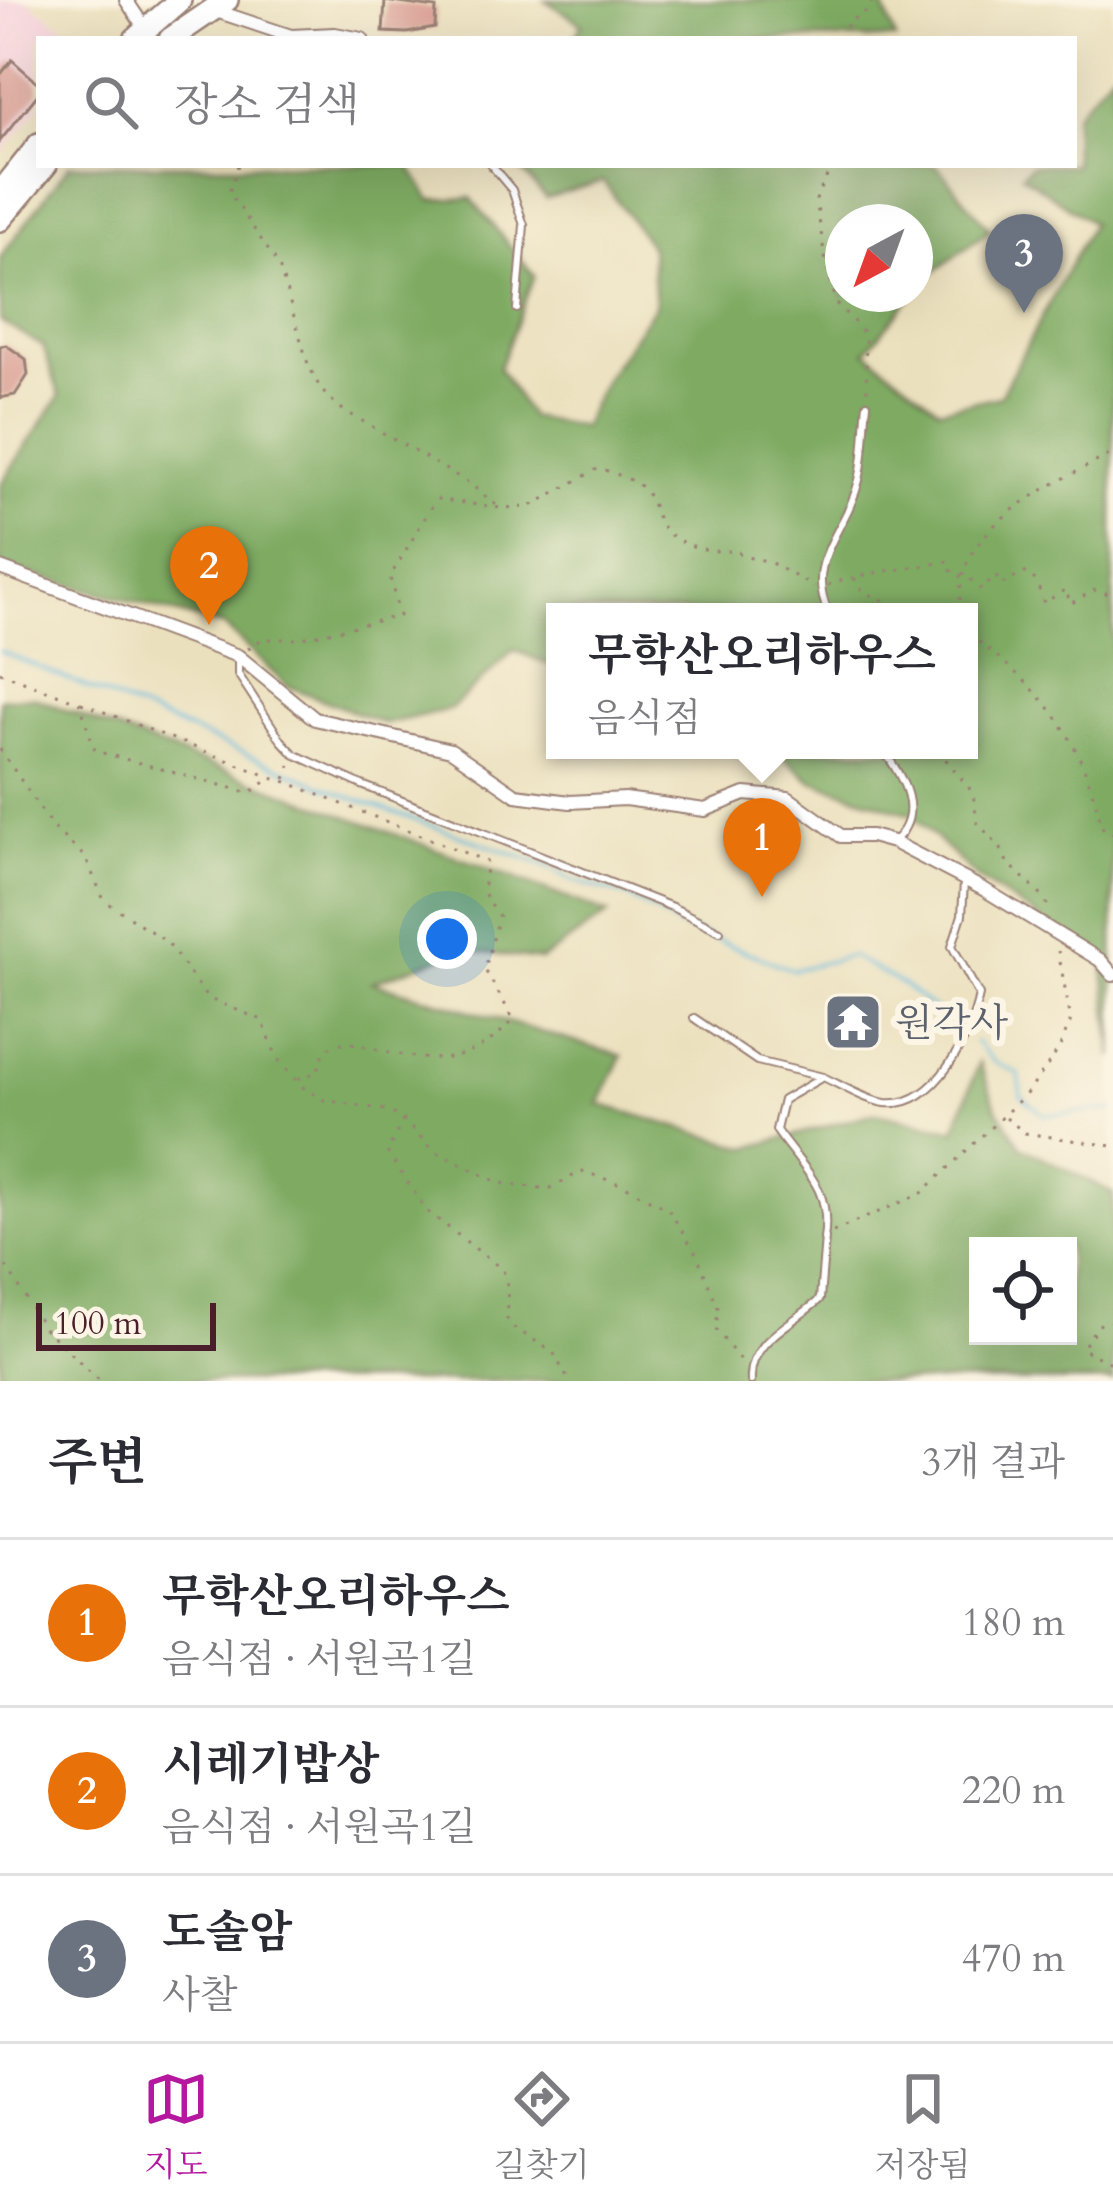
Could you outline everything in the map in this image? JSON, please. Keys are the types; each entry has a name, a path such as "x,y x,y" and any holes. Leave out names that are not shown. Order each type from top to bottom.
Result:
{"main road":[{"path":"141,34 180,0"},
{"path":"174,36 219,5"},
{"path":"0,193 36,148"},
{"path":"0,220 43,168"}],"street":[{"path":"126,0 141,34"},
{"path":"219,5 291,36"},
{"path":"0,568 238,656 315,719 451,750 516,795 570,802 625,799 705,810 745,794 788,798 842,836 893,842 1055,932 1100,960 1113,975"}],"lane":[{"path":"494,168 512,190 524,225 517,309"},
{"path":"824,603 817,589 821,566 859,481 867,404"},
{"path":"238,656 238,674 294,754 672,907 720,931"},
{"path":"888,759 909,795 910,820 893,842"},
{"path":"694,1018 757,1061 823,1077 882,1103 904,1102 934,1084 973,1024 979,995 952,946 962,915 964,882"},
{"path":"751,1381 750,1368 764,1344 820,1299 824,1284 828,1213 823,1192 776,1130 783,1100 823,1077"}],"path":[{"path":"845,36 848,21 864,14 873,0"},
{"path":"237,168 229,192 279,266 308,364 321,390 340,408 469,483 500,508"},
{"path":"831,168 816,200 835,302 866,334 867,404"},
{"path":"961,603 958,587 986,532 1010,511 1113,453"},
{"path":"238,656 262,639 298,639 399,616 390,578 436,500 529,507 599,468 642,488 663,529 675,537 720,554 734,550 768,561 817,589 853,576 950,561 952,574 970,579 981,590 995,575 1000,585 1027,572 1044,603 1066,589 1070,604 1094,590 1113,595"},
{"path":"853,576 863,592 890,603"},
{"path":"978,641 1026,679 1070,735 1079,749 1102,827 1113,834"},
{"path":"0,672 488,862 484,900 499,916 484,970 514,1020 492,1042 446,1062 344,1041 325,1050 317,1072 296,1080"},
{"path":"80,703 95,751 250,793 272,778"},
{"path":"0,748 53,828 85,857 104,900 168,943 207,998 262,1020 277,1058 296,1080 324,1100 386,1110 404,1119 434,1150 500,1183 549,1189 582,1171 668,1209 696,1252 719,1310 715,1328 735,1359 750,1368"},
{"path":"826,1237 922,1193 1030,1090 1059,1049 1071,1020 1046,900 1007,862 977,822 973,793 945,759"},
{"path":"284,781 292,760"},
{"path":"1005,1117 1025,1133 1113,1146"},
{"path":"404,1119 388,1152 398,1171 427,1211 503,1270 508,1288 506,1318 553,1352 569,1381"},
{"path":"0,1256 44,1328 100,1381"},
{"path":"1113,1321 1098,1325 1082,1349 1113,1364"}],"shaded area":[{"path":"0,0 27,0 75,36 36,36 36,111 0,155"}],"green space":[{"path":"545,0 881,0 895,36 575,36 582,24"},
{"path":"1113,70 1113,1057 1103,959 978,879 911,814 812,781 786,759 978,759 978,603 546,603 546,663 514,650 451,709 385,724 287,686 224,626 0,566 0,485 60,396 43,346 0,321 0,258 67,168 411,168 431,200 471,198 534,276 499,368 530,417 582,427 605,379 655,305 651,247 603,181 546,198 519,168 938,168 990,230 933,272 933,204 825,204 825,312 898,312 866,351 939,409 1000,396 1092,223 1022,175 1028,168 1077,168 1077,112"},
{"path":"33,697 608,914 541,960 462,950 372,982 622,1056 599,1104 748,1148 875,1113 955,1130 979,1062 996,1107 1021,1146 1113,1193 1113,1381 0,1381 0,699"}],"building":[{"path":"385,1 436,8 435,28 383,32"},
{"path":"12,60 36,81 36,97 0,141 0,75"},
{"path":"0,346 26,359 28,375 15,395 0,398"}],"waterway":[{"path":"0,651 347,796 629,897 677,925 793,970 851,956 903,985 959,1028"},
{"path":"975,1041 994,1062 1019,1074 1021,1096 1045,1115 1113,1110"}],"place":[{"name":"도솔암","path":"1024,313"},
{"name":"시레기밥상","path":"209,625"},
{"name":"무학산오리하우스","path":"762,897"},
{"name":"원각사","path":"853,1022"}]}
